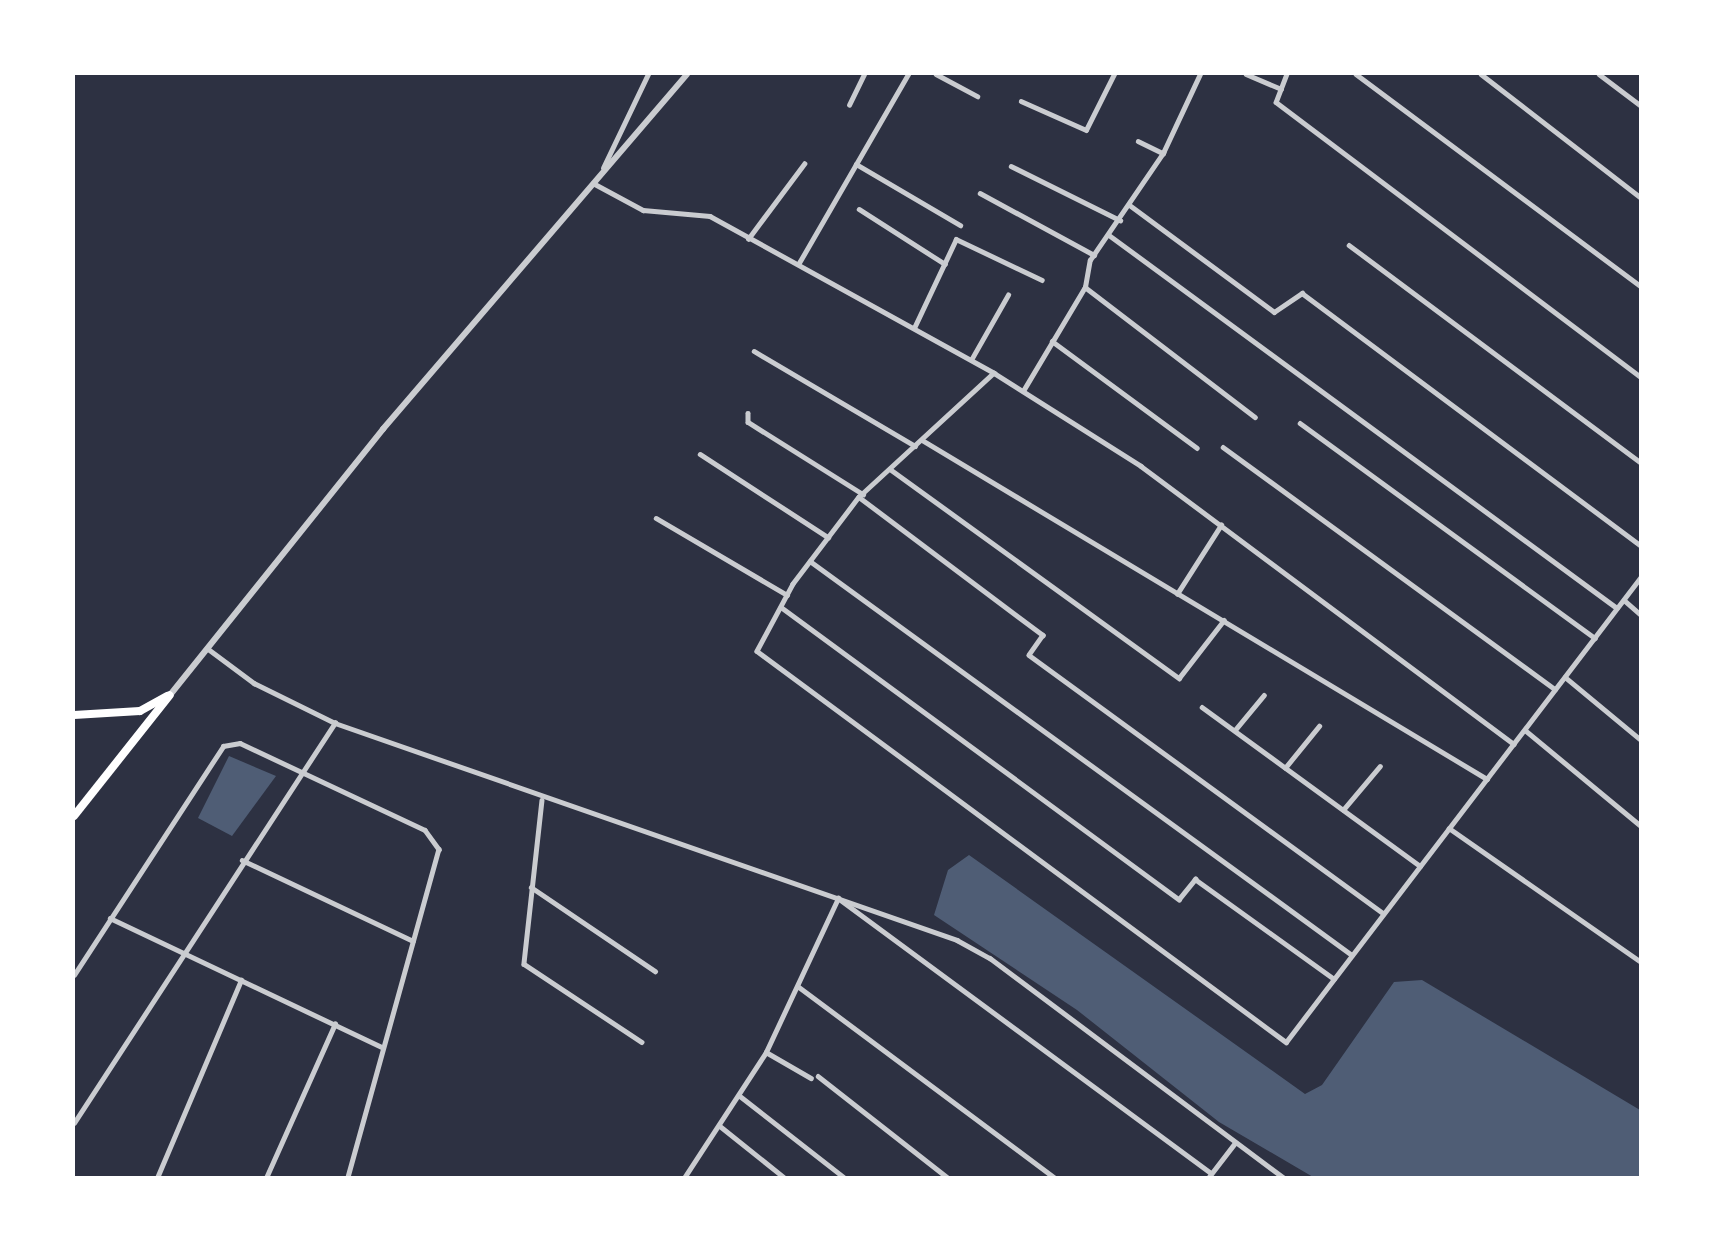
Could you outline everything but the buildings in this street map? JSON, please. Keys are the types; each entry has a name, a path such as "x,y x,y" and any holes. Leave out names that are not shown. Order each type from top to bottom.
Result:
{"highway":[{"path":"76,714 140,711 170,695"},
{"path":"74,817 170,695"}],"street":[{"path":"603,167 648,74"},
{"path":"170,695 603,167 687,74"},
{"path":"849,105 864,74"},
{"path":"799,263 908,74"},
{"path":"936,74 977,96"},
{"path":"1021,101 1086,130 1114,74"},
{"path":"1023,391 1084,287 1094,254 1131,206 1163,153 1200,74"},
{"path":"1246,74 1281,89"},
{"path":"1287,74 1276,102 1640,376"},
{"path":"1356,74 1640,286"},
{"path":"1481,74 1640,197"},
{"path":"1599,74 1640,105"},
{"path":"1138,141 1163,153"},
{"path":"748,239 804,164"},
{"path":"856,164 960,225"},
{"path":"1011,166 1120,220"},
{"path":"591,182 643,210 710,216 995,373 1221,525 1514,744"},
{"path":"980,193 1094,254"},
{"path":"1131,206 1274,312 1302,293 1640,545"},
{"path":"859,209 945,264"},
{"path":"1109,235 1617,608"},
{"path":"914,328 956,239 1042,280"},
{"path":"1349,245 1640,461"},
{"path":"1084,287 1255,417"},
{"path":"971,360 1008,295"},
{"path":"1052,341 1197,448"},
{"path":"754,351 915,446"},
{"path":"995,373 861,496 787,595 757,651 1286,1042 1640,578"},
{"path":"748,413 748,422 861,496 1043,635 1030,654 1383,913"},
{"path":"1300,423 1595,638"},
{"path":"922,440 1487,779"},
{"path":"1223,447 1555,689"},
{"path":"700,454 828,537"},
{"path":"890,469 1179,678 1224,620"},
{"path":"656,518 787,595"},
{"path":"1177,594 1221,525"},
{"path":"810,561 1352,955"},
{"path":"1624,600 1640,614"},
{"path":"781,607 1179,899 1195,879 1334,979"},
{"path":"207,648 254,683 335,723 542,800 838,898 990,958 1284,1178"},
{"path":"1565,677 1640,739"},
{"path":"1235,730 1264,695"},
{"path":"1202,707 1420,866"},
{"path":"74,1123 183,948 335,723"},
{"path":"1285,768 1319,726"},
{"path":"1525,730 1640,825"},
{"path":"74,975 223,746 240,743 436,840 413,941 348,1178"},
{"path":"1343,810 1380,766"},
{"path":"542,800 530,886 524,964 642,1042"},
{"path":"1449,828 1640,961"},
{"path":"242,860 413,941"},
{"path":"530,886 655,971"},
{"path":"684,1178 740,1096 766,1052 799,987 838,898"},
{"path":"838,898 1210,1175 1236,1143"},
{"path":"110,918 183,948 241,981 382,1047"},
{"path":"157,1178 241,981"},
{"path":"799,987 1055,1178"},
{"path":"265,1178 335,1024"},
{"path":"766,1052 811,1078"},
{"path":"818,1076 948,1178"},
{"path":"740,1096 845,1178"},
{"path":"719,1126 785,1178"}],"water":[{"path":"229,756 276,776 232,836 198,818"},
{"path":"969,855 1305,1094 1322,1085 1394,982 1422,980 1640,1110 1640,1177 1313,1177 1219,1122 1077,1010 934,915 948,870"}]}
